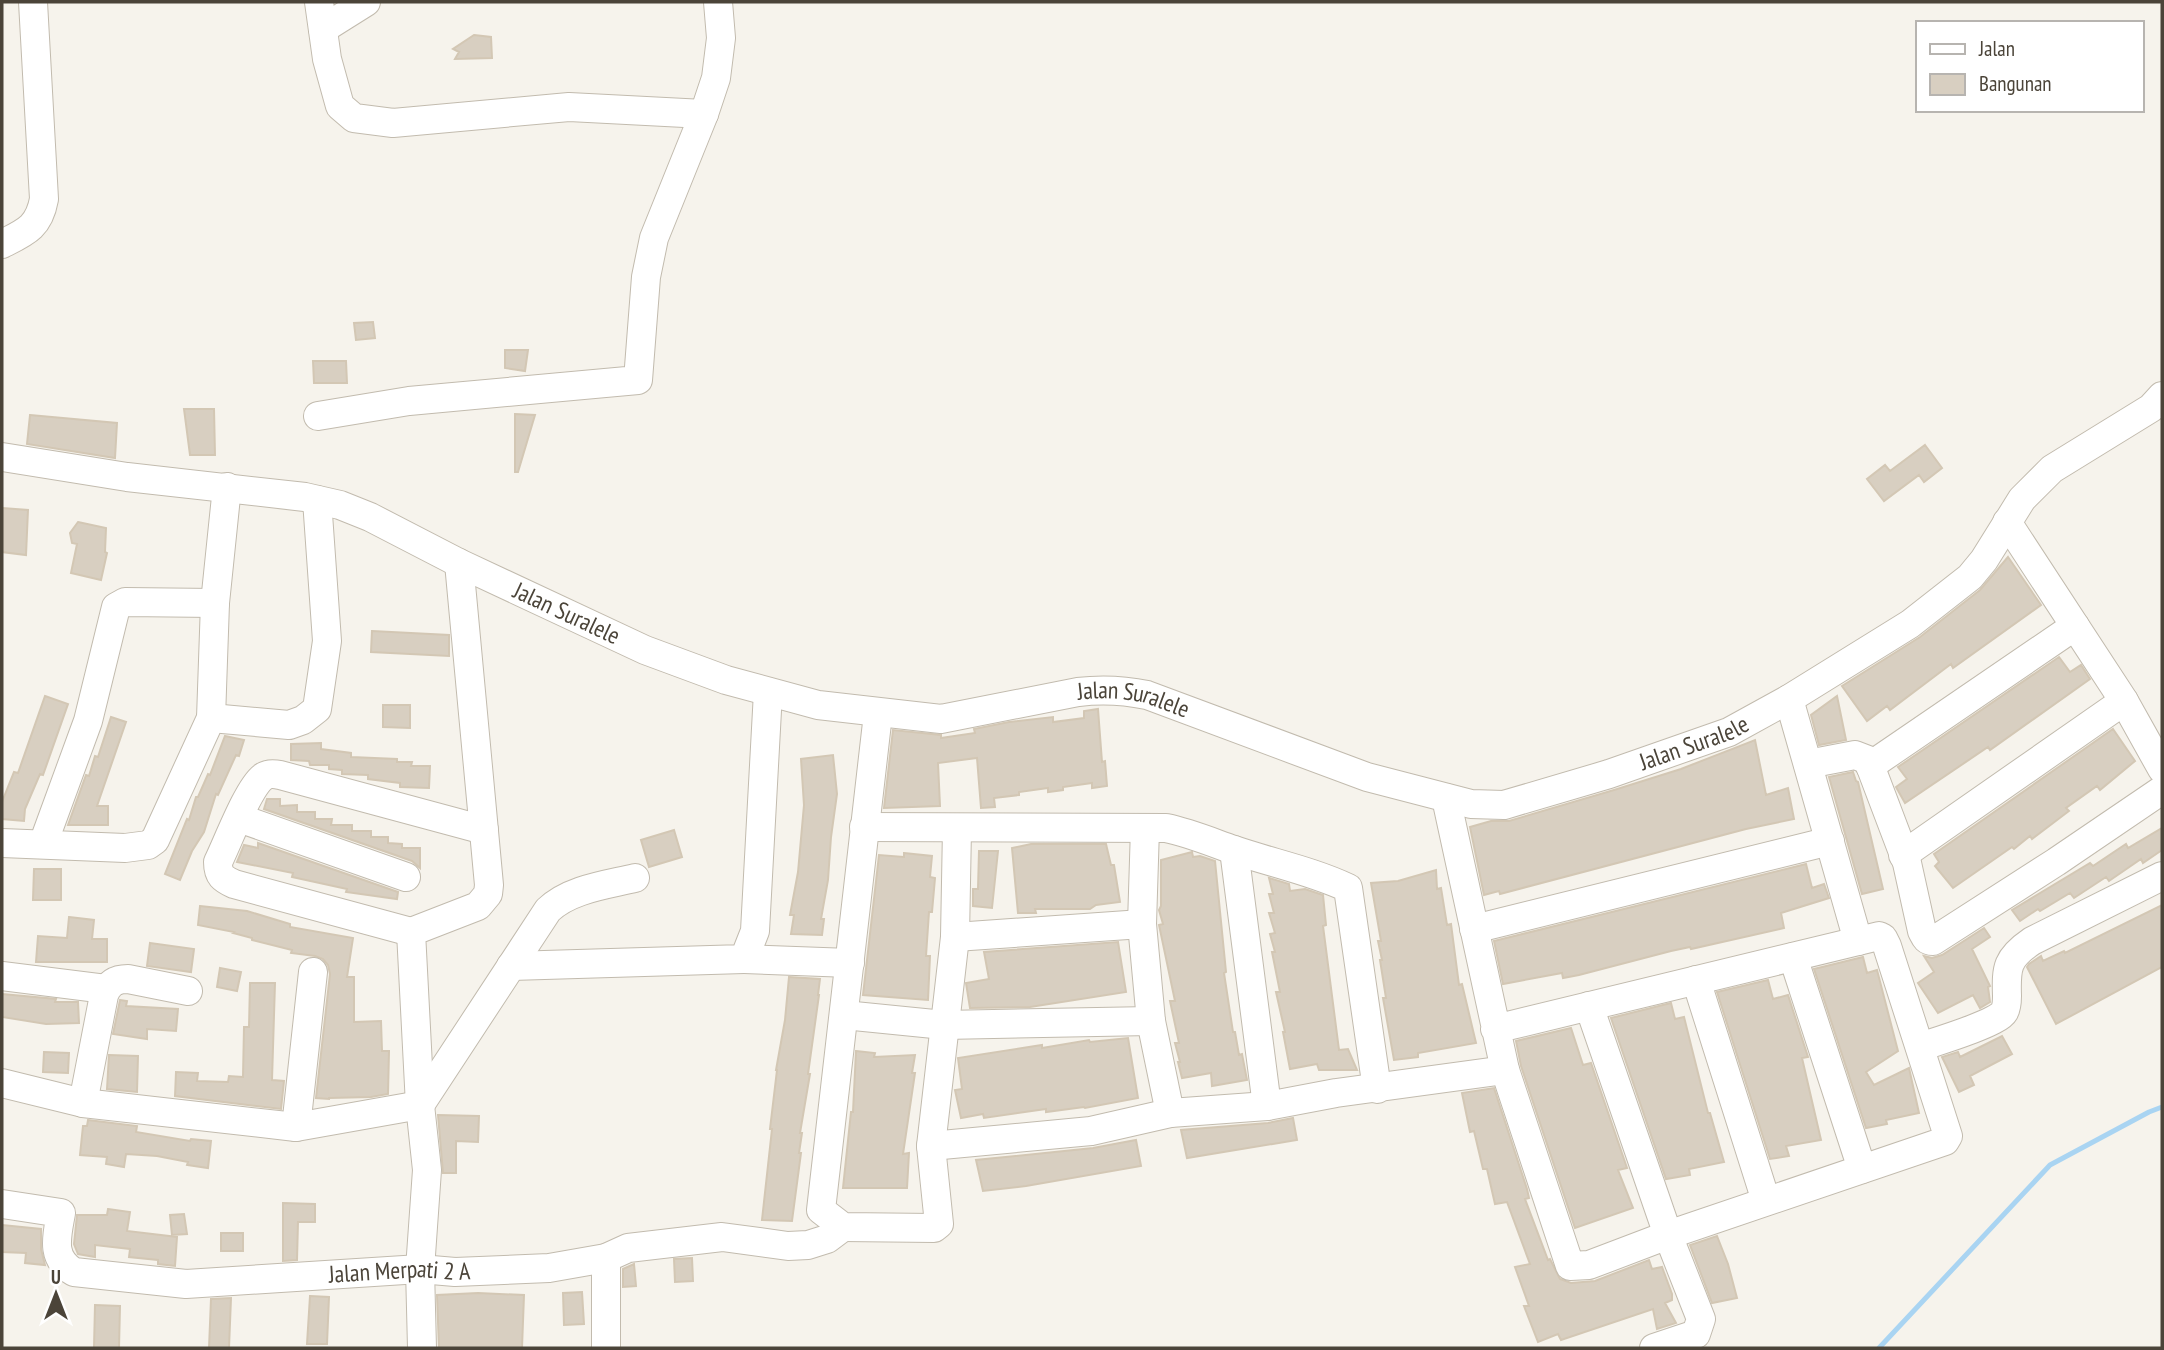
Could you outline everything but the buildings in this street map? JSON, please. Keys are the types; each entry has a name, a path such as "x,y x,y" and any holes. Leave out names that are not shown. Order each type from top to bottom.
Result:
{"street":[{"path":"2,244 28,230 41,215 44,199 33,2"},
{"path":"366,2 321,15 327,59 340,106 354,118 393,123 569,107 704,114"},
{"path":"318,416 409,401 638,380 646,277 654,238 716,78 720,38 718,2"},
{"name":"Jalan Suralele","path":"2,457 127,477 227,487 340,505 370,516 459,563 645,650 726,680 818,705 878,714 941,719 1078,692 1127,691 1147,695 1367,777 1485,806 1504,805 1609,774 1729,732 1789,699 1910,624 1970,577 1990,551 2022,499 2052,469 2151,408 2162,396"},
{"path":"2,843 125,848 148,845 155,840 211,718 215,603 227,487"},
{"path":"211,718 289,725 303,720 317,709 327,641 317,500"},
{"path":"2007,522 2124,701 2162,769"},
{"path":"459,563 489,872 488,894 478,906 411,932 234,884 221,877 218,871 218,862 239,818 263,777 272,774 484,830"},
{"path":"43,844 88,721 116,607 125,602 215,603"},
{"path":"1870,766 2075,626"},
{"path":"744,959 755,931 768,692"},
{"path":"1789,699 1858,940"},
{"path":"1903,855 2124,701"},
{"path":"878,714 821,1210 843,1227 936,1228 939,1219 931,1146 955,937 957,828"},
{"path":"1808,764 1855,755 1868,760 1903,855 1922,931 1925,939 1933,941 2162,790"},
{"path":"1446,798 1495,1029 1505,1070 1570,1266 1589,1265 1947,1139 1947,1130 1885,942 1879,936 1495,1029"},
{"path":"239,818 406,877"},
{"path":"864,827 1145,828 1193,834 1234,850 1326,878 1348,888 1377,1089"},
{"path":"1145,828 1142,924 1151,1021 1170,1114"},
{"path":"1474,929 1830,841"},
{"path":"1234,850 1267,1106"},
{"path":"1920,1047 1957,1035 2004,1012 2007,1003 2006,975 2017,951 2162,876"},
{"path":"2,1083 83,1103 296,1127 420,1105 548,910 569,896 635,878"},
{"path":"955,937 1142,924"},
{"path":"411,932 420,1105 427,1170 420,1269 422,1348"},
{"path":"1793,957 1862,1169"},
{"path":"511,966 744,959 850,963"},
{"path":"296,1127 313,972"},
{"path":"2,976 106,989"},
{"path":"83,1103 106,989 113,982 128,979 188,991"},
{"path":"1696,980 1766,1201"},
{"path":"1589,1006 1668,1235 1701,1319 1696,1334 1654,1348"},
{"path":"844,1015 944,1025 1151,1021"},
{"path":"931,1146 1091,1131 1170,1114 1267,1106 1336,1093 1505,1070"},
{"name":"Jalan Merpati 2 A","path":"2,1204 61,1213 56,1244 58,1256 64,1265 74,1272 186,1284 420,1269 455,1272 549,1268 606,1258 628,1248 722,1237 788,1246 808,1245 827,1239 843,1227"},
{"path":"606,1258 606,1348"}],"waterway":[{"path":"1879,1348 2050,1165 2162,1107"}]}
